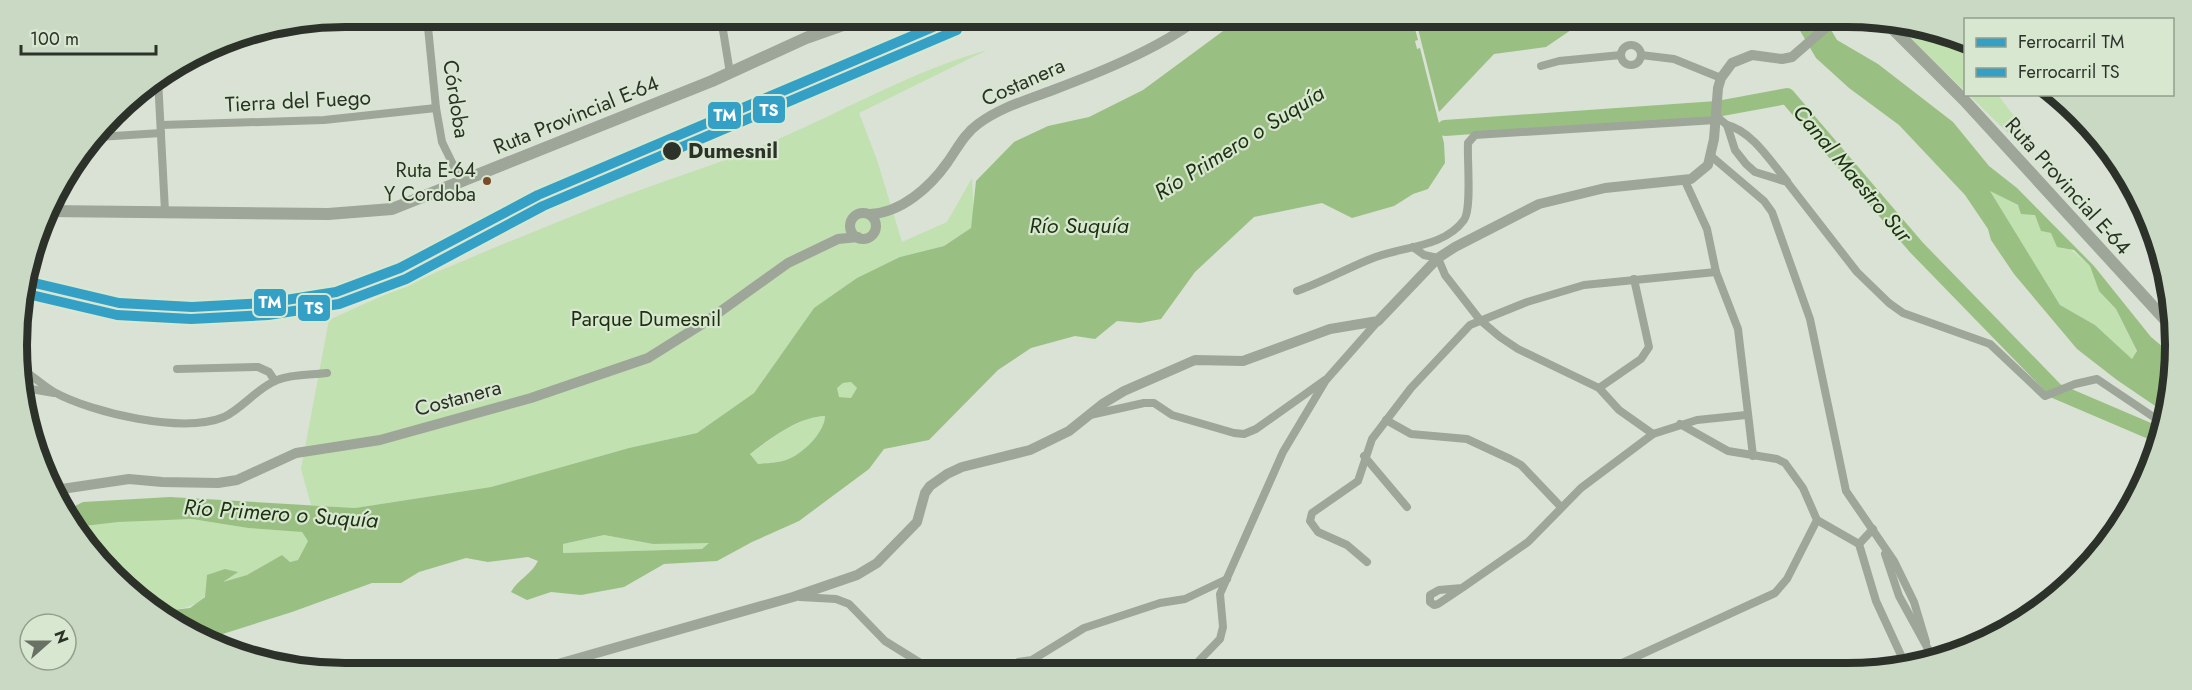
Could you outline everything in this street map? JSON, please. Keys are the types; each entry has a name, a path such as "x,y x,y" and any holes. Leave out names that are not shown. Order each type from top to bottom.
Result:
{"main road":[{"name":"Ruta Provincial E-64","path":"57,211 376,212 401,207 730,73 830,27"},
{"name":"Ruta Provincial E-64","path":"1895,31 1965,101 2163,318"}],"street":[{"name":"Córdoba","path":"428,27 436,108 442,142 462,183"},
{"path":"722,27 730,73"},
{"name":"Costanera","path":"838,239 855,215 889,210 919,192 944,167 971,130 999,111 1166,40 1186,27"},
{"path":"1197,663 1220,639 1223,627 1220,594 1283,452 1326,380 1438,258 1472,238 1552,200 1605,188 1685,181 1703,172 1711,156 1721,78 1732,63 1744,57 1782,59 1796,54 1826,27"},
{"path":"1631,45 1639,49 1641,56 1636,64 1629,65 1623,62 1621,55 1625,47 1631,45"},
{"path":"1541,66 1559,61 1621,55"},
{"path":"1641,56 1674,59 1721,78"},
{"path":"159,87 165,211"},
{"name":"Tierra del Fuego","path":"105,136 161,129 324,120 436,108"},
{"path":"1297,291 1329,279 1370,259 1441,239 1464,221 1469,207 1468,144 1475,135 1716,118 1740,129 1749,138 1788,182 1857,272 1903,314 1990,344 2045,396 2075,384 2097,379 2156,419"},
{"path":"1727,124 1735,150 1746,164 1755,172 1788,182"},
{"path":"1711,156 1764,201 1776,221 1810,319 1842,482 1850,498 1881,542 1914,602 1930,652"},
{"path":"1685,181 1710,240 1716,272 1738,329 1746,415 1753,456"},
{"name":"Costanera","path":"62,489 129,479 162,482 237,480 296,453 380,440 531,398 648,358 707,321 788,263 838,239 858,237 865,239 872,236 889,210"},
{"path":"870,214 877,226"},
{"path":"850,224 852,233 858,237"},
{"path":"1413,247 1424,255 1438,258"},
{"path":"1438,258 1445,275 1480,320 1518,349 1599,388 1619,410 1653,434"},
{"path":"1367,562 1347,545 1318,532 1310,521 1312,513 1358,481 1364,456 1372,439 1435,361 1470,325 1527,302 1584,285 1716,272"},
{"path":"1599,388 1641,359 1649,347 1634,279"},
{"path":"562,663 793,597 867,571 917,522 930,486 947,474 962,467 1030,450 1069,430 1124,392 1195,360 1243,361 1330,329 1378,321"},
{"path":"177,369 258,367 269,372 275,381"},
{"path":"30,389 56,393 123,416 196,423 234,412 275,381 327,372"},
{"path":"29,374 56,393"},
{"path":"1090,415 1144,403 1154,403 1172,415 1244,434 1256,429 1326,380"},
{"path":"1462,588 1528,542 1581,488 1653,434 1697,420 1746,415"},
{"path":"1386,420 1411,434 1467,439 1510,459 1521,465 1561,507"},
{"path":"1680,424 1728,451 1777,459 1785,463 1803,488 1817,520 1859,544 1876,601 1902,658"},
{"path":"1364,456 1407,507"},
{"path":"1622,663 1775,593 1787,579 1817,520"},
{"path":"1859,544 1873,529"},
{"path":"1017,663 1032,660 1084,628 1160,603 1185,599 1227,579"},
{"path":"793,597 836,598 849,604 885,641 920,663"}],"green space":[{"path":"1903,32 1964,49 1964,90"},
{"name":"Parque Dumesnil","path":"987,50 859,113 877,160 902,242 947,222 972,178 974,218 971,228 944,246 900,257 814,308 754,393 697,433 629,448 491,487 355,508 311,505 301,469 329,320 532,232 754,149 898,83"},
{"path":"1970,96 1999,96 2029,136 2010,135"},
{"path":"1989,190 2035,215 2041,231 2051,233 2090,266 2099,291 2116,309 2137,352 2132,359 2095,325 2060,305"},
{"path":"851,382 857,388 851,398 838,397 837,388 843,383"},
{"path":"825,416 817,436 792,457 779,462 758,464 750,454 776,435 795,425"},
{"path":"192,519 248,528 302,532 308,541 298,560 290,562 282,555 247,575 219,583 237,572 225,569 198,602 191,606 170,610 120,570 85,527 101,522"},
{"path":"604,535 653,544 710,542 702,549 563,553 563,544"}],"water":[{"name":"Río Suquía","path":"1228,27 1415,27 1418,40 1415,41 1417,49 1420,48 1444,143 1445,163 1428,189 1413,194 1394,206 1352,218 1322,203 1254,217 1195,272 1161,319 1140,323 1117,321 1095,339 1075,336 1031,348 998,370 929,440 884,449 869,469 799,521 717,561 664,564 624,587 581,595 551,592 527,600 511,592 538,561 528,557 488,562 466,558 419,572 401,583 372,583 217,636 170,610 190,608 205,597 207,575 225,569 238,572 223,582 247,575 282,555 290,562 298,560 308,541 302,532 248,528 192,519 118,522 84,526 72,507 83,502 170,497 355,508 491,487 629,448 697,433 754,393 814,308 857,278 900,257 944,246 971,228 976,181 1014,142 1048,126 1089,117 1143,90","holes":["851,382 857,388 851,398 839,397 837,388 843,383","825,416 817,436 792,457 780,462 758,464 750,454 785,429 805,420","604,535 653,544 709,543 702,549 563,553 563,544"]},
{"path":"1418,27 1579,27 1546,47 1494,54 1439,112"},
{"path":"1798,27 1829,27 1837,40 1878,64 1953,122 1989,166 2017,188 2094,266 2151,337 2165,349 2159,408 2077,349 2014,274 1965,195 1899,125 1849,88 1816,58","holes":["1990,191 2018,205 2021,214 2035,215 2041,231 2051,233 2057,247 2074,250 2090,266 2099,291 2116,309 2137,351 2132,359 2095,325 2060,305"]}],"waterway":[{"name":"Canal Maestro Sur","path":"1445,128 1717,109 1787,96 1916,247 2056,391 2152,432"}],"rail line":[{"name":"TM","path":"33,283 119,303 192,307 267,303 336,292 400,268 538,195 933,27"},
{"name":"TS","path":"31,295 117,315 191,319 268,315 339,304 406,279 543,206 957,30"}],"place":[{"name":"Dumesnil","path":"672,151"},
{"name":"Ruta E-64 Y Cordoba","path":"487,181"}],"water label":[{"name":"Río Primero o Suquía","path":"1239,142"},
{"name":"Río Primero o Suquía","path":"281,513"}]}
